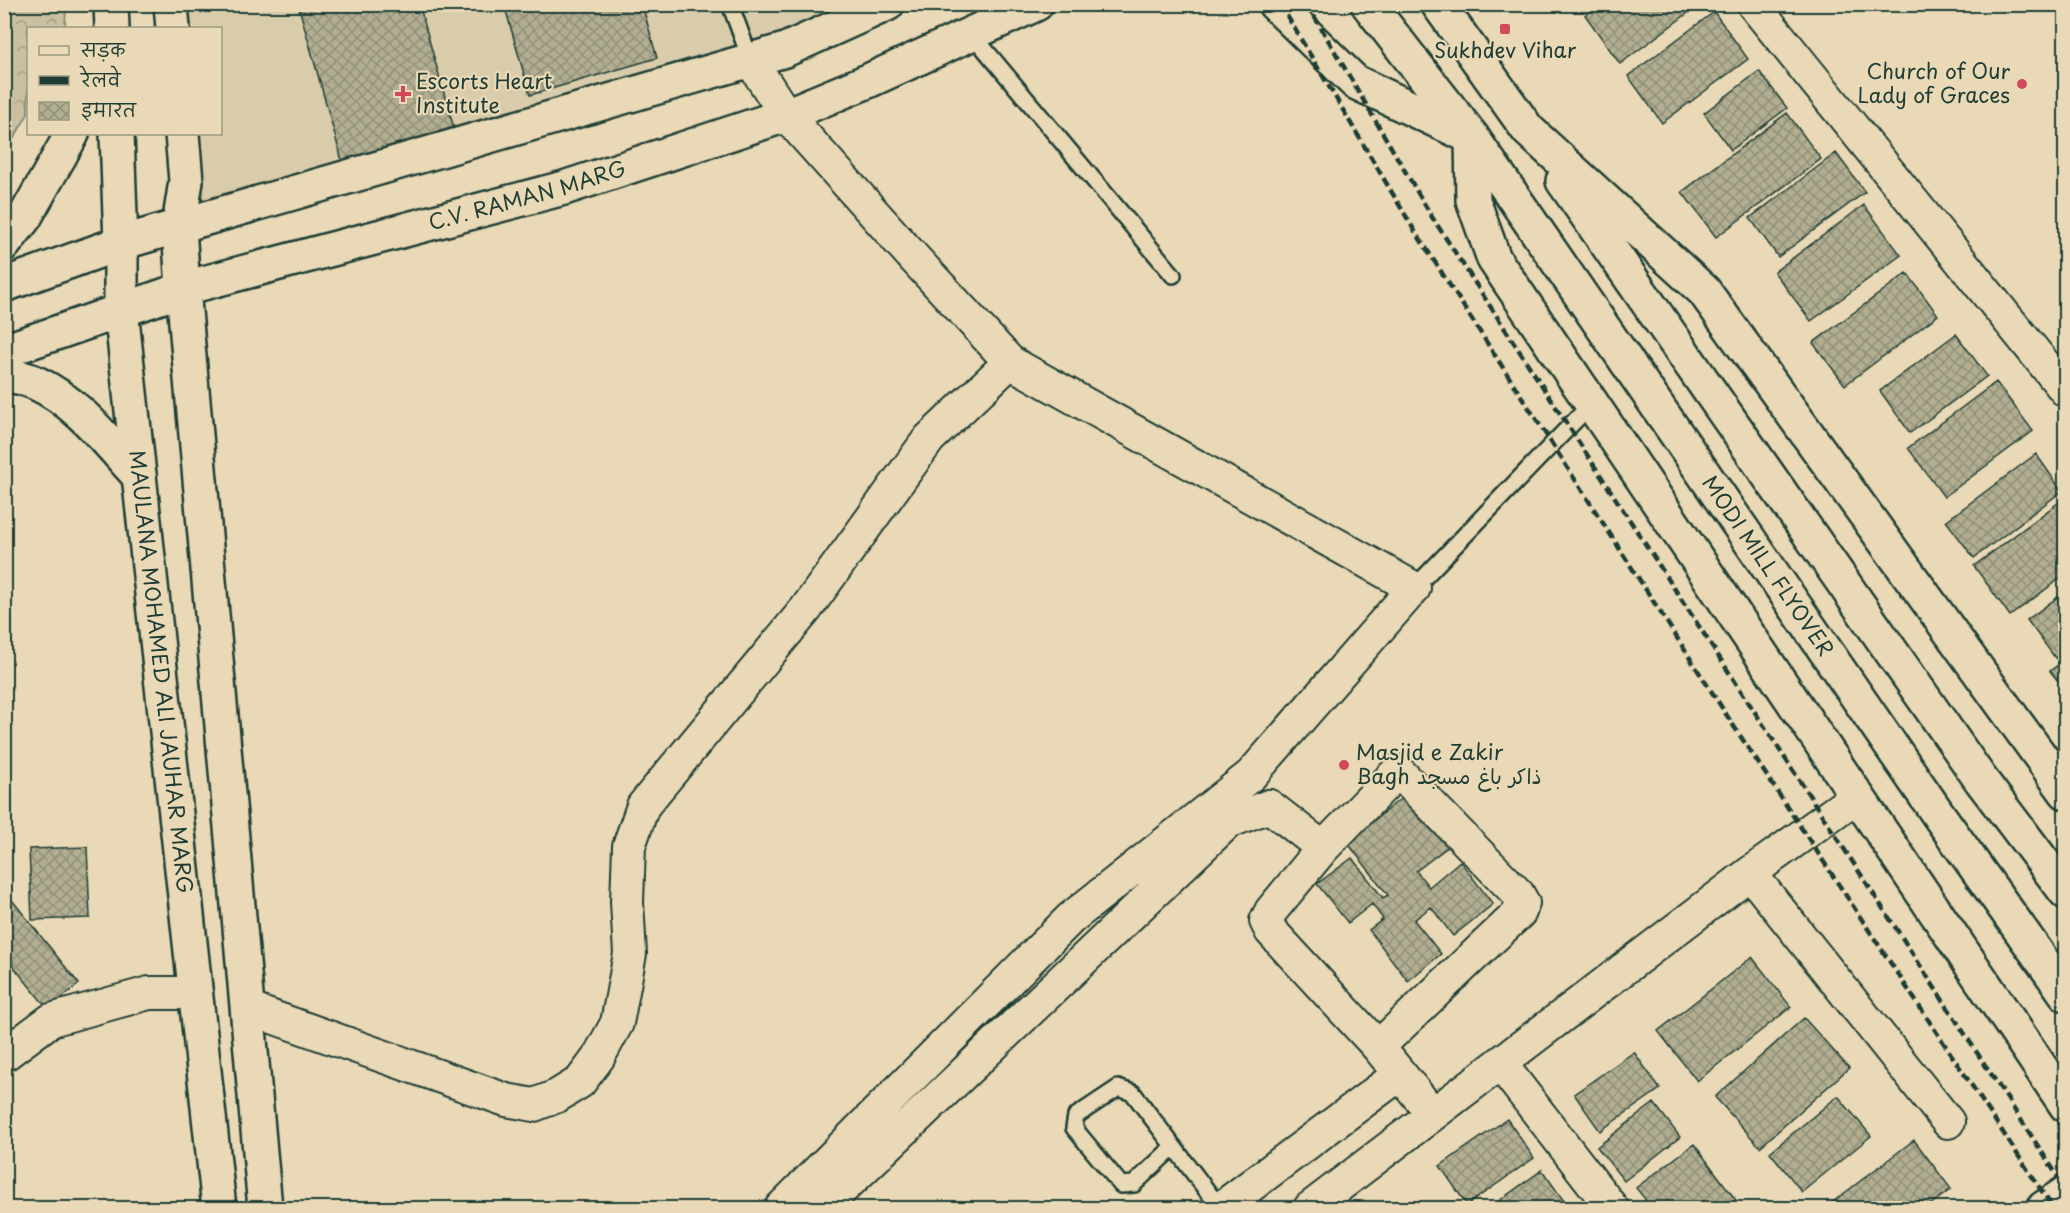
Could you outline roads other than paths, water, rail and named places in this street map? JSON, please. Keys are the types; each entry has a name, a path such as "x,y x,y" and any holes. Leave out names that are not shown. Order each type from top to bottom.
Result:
{"main road":[{"path":"111,4 112,27"},
{"path":"171,4 173,27"},
{"path":"4,285 121,243 751,61 785,50 887,4"},
{"name":"C.V. RAMAN MARG","path":"4,351 183,289 564,188 786,115 1036,4"},
{"path":"1275,4 1355,82 1472,137 1473,200 1494,259 2066,1104"},
{"name":"MODI MILL FLYOVER","path":"1368,4 1472,137 1940,817 2066,994"},
{"path":"1438,4 1528,129 1981,780 2066,892"},
{"path":"1528,129 1704,291 2066,792"},
{"path":"4,244 25,217 71,135"},
{"name":"MAULANA MOHAMED ALI JAUHAR MARG","path":"117,135 121,310 219,1209"},
{"path":"182,135 186,181 179,226 183,289 265,1209"},
{"path":"4,374 36,382 59,397 87,419 138,476"},
{"path":"2044,1209 2066,1193"}],"street":[{"path":"1753,4 2066,392"},
{"path":"751,61 786,115 1010,362 1414,588 1251,774 1071,918 781,1209"},
{"path":"247,1008 506,1100 534,1105 557,1096 580,1082 598,1058 617,1023 630,954 627,902 629,846 643,806 806,609 929,439 1010,362"},
{"path":"1378,1047 1520,912 1523,903 1518,894 1398,771 1323,848 1271,911 1266,921 1271,931 1378,1047 1432,1114"},
{"path":"1310,1209 1750,873 1857,796"},
{"path":"822,1209 1228,822 1269,806 1323,848"},
{"path":"1750,873 1948,1122"},
{"path":"4,1055 51,1020 149,993 195,993"},
{"path":"1500,1063 1612,1209"},
{"path":"1221,1209 1400,1074"}],"lane":[{"path":"730,4 751,61"},
{"path":"972,34 1173,275"},
{"path":"1414,588 1591,404"},
{"path":"1173,1147 1134,1184 1121,1185 1074,1128 1076,1116 1118,1088 1133,1093 1221,1209"}],"railway":[{"path":"1280,4 1413,228 1735,728 2053,1208"},
{"path":"1307,4 1432,217 2066,1189"}],"place":[{"name":"Sukhdev Vihar","path":"1505,29"},
{"name":"Church of Our Lady of Graces","path":"2022,84"},
{"name":"Escorts Heart Institute","path":"403,94"},
{"name":"Masjid e Zakir Bagh ذاکر باغ مسجد","path":"1344,765"}]}
